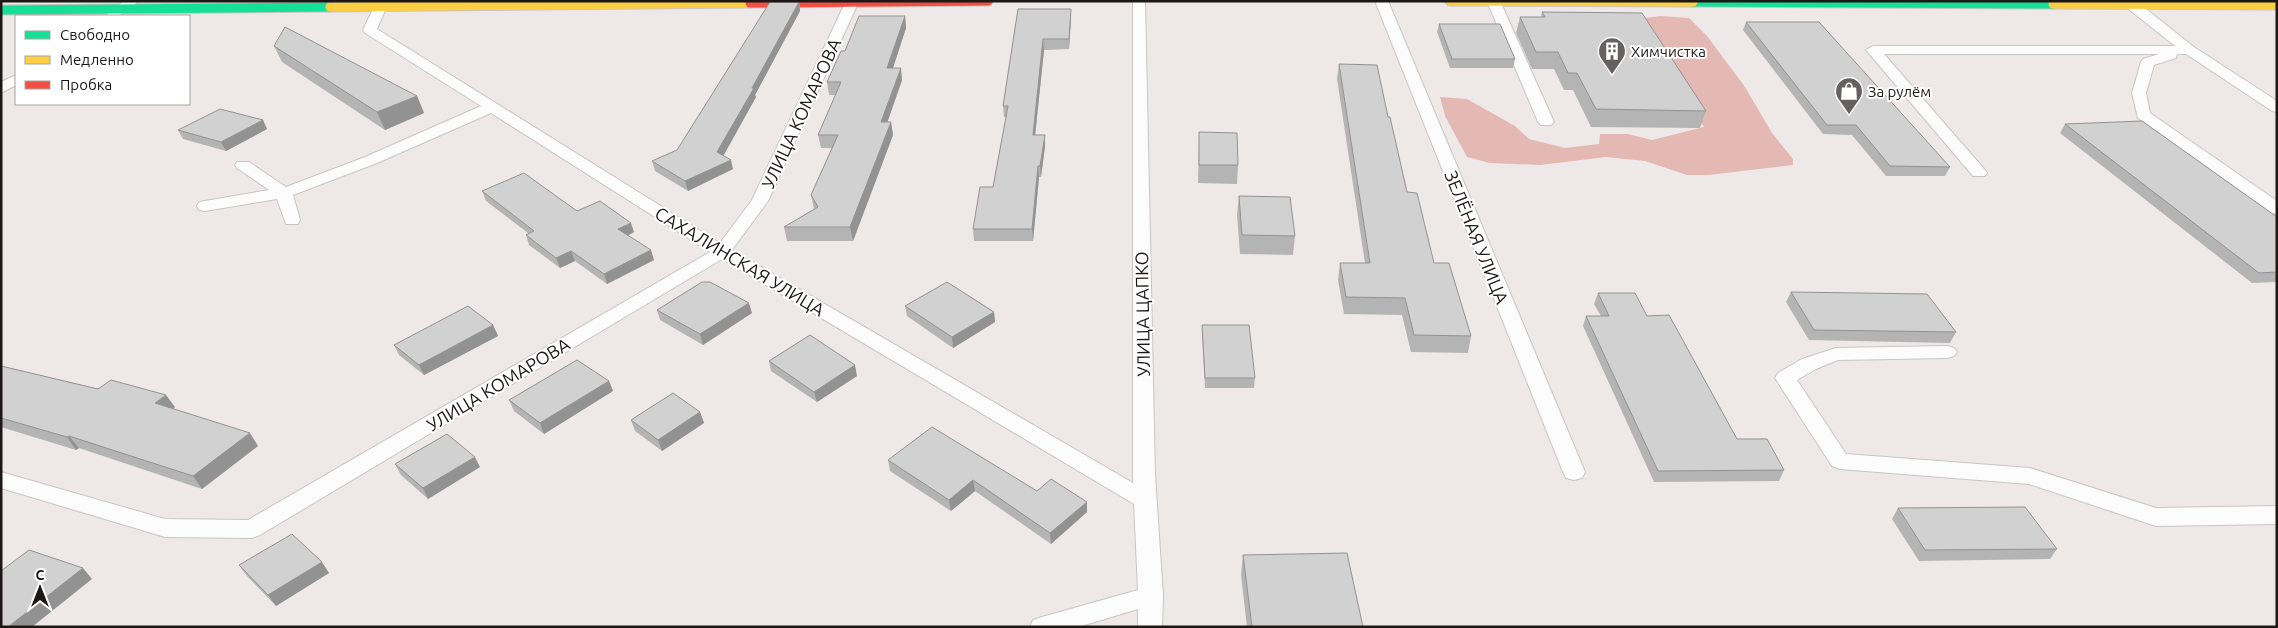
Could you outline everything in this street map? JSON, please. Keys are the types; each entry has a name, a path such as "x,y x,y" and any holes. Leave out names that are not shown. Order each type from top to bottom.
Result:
{"street":[{"path":"1,10 383,4 988,1"},
{"path":"1450,1 2277,5"}],"lane":[{"name":"УЛИЦА ЦАПКО","path":"1139,1 1139,136 1145,500 1151,596 1150,627"},
{"name":"ЗЕЛЁНАЯ УЛИЦА","path":"1381,1 1574,472"},
{"name":"УЛИЦА КОМАРОВА","path":"1,480 166,528 252,529 722,252 760,201 852,2"},
{"path":"1493,2 1546,122"},
{"name":"САХАЛИНСКАЯ УЛИЦА","path":"383,4 370,30 722,252 1145,500"},
{"path":"2130,4 2189,50 2277,108"},
{"path":"1980,173 1873,50 2189,50"},
{"path":"2189,50 2148,62 2139,93 2143,115 2277,209"},
{"path":"1,89 15,80"},
{"path":"205,206 284,193 371,160 492,107"},
{"path":"243,165 284,193 292,220"},
{"path":"1946,352 1836,354 1809,364 1784,378 1840,461 2030,476 2156,517 2277,515"},
{"path":"1042,627 1151,596"}],"shaded area":[{"path":"1660,16 1689,18 1707,36 1745,87 1772,133 1793,159 1793,165 1709,175 1687,175 1645,161 1606,157 1540,165 1490,163 1467,157 1445,116 1440,97 1467,99 1515,126 1529,139 1565,148 1599,144 1600,134 1628,134 1652,140 1704,127 1638,19"}],"building":[{"path":"770,2 799,2 752,88 754,88 717,152 731,160 685,181 652,161 677,150"},
{"path":"1018,9 1071,9 1069,39 1043,39 1033,135 1045,135 1040,166 1038,166 1032,229 973,229 980,187 993,187 1008,106 1003,106"},
{"name":"Химчистка","path":"1542,12 1642,13 1706,111 1596,109 1577,73 1568,73 1558,52 1536,52 1520,17 1545,17"},
{"path":"859,16 905,16 887,68 901,68 881,122 891,122 850,227 784,227 818,207 811,195 838,135 818,135 841,82 827,82 841,51 845,51"},
{"name":"За рулём","path":"1746,22 1819,22 1950,167 1890,166 1856,125 1827,125"},
{"path":"1439,24 1500,24 1515,59 1452,59"},
{"path":"285,27 417,96 377,112 274,46"},
{"path":"1339,64 1377,65 1407,192 1417,193 1434,263 1449,263 1471,336 1414,335 1405,298 1346,297 1340,263 1370,263"},
{"path":"220,109 263,120 221,142 178,130"},
{"path":"2142,121 2277,217 2277,272 2259,273 2065,124"},
{"path":"1199,132 1237,133 1238,165 1199,165"},
{"path":"524,173 577,211 600,201 631,223 618,229 651,250 604,274 571,251 556,258 526,235 534,231 482,191"},
{"path":"1239,196 1290,197 1295,236 1242,235"},
{"path":"702,282 710,282 749,303 700,334 657,310"},
{"path":"947,282 994,312 952,337 905,306"},
{"path":"1791,292 1927,294 1956,332 1814,330"},
{"path":"1598,293 1635,293 1647,316 1669,315 1737,439 1767,439 1784,470 1658,471 1586,316 1609,316"},
{"path":"468,306 493,325 419,365 394,345"},
{"path":"1202,325 1249,325 1255,378 1205,378"},
{"path":"810,335 855,365 814,392 769,361"},
{"path":"577,360 609,381 540,423 509,400"},
{"path":"1,366 98,389 111,380 166,395 155,403 250,433 193,476 69,436 1,418"},
{"path":"673,393 700,412 658,440 631,420"},
{"path":"932,427 1037,491 1051,479 1087,502 1050,533 973,480 949,500 888,460"},
{"path":"447,434 475,457 423,488 395,464"},
{"path":"2025,507 2057,549 1925,550 1898,508"},
{"path":"292,534 322,562 268,595 239,565"},
{"path":"29,550 83,568 8,627 5,627 1,625 1,571"},
{"path":"1347,553 1363,627 1252,627 1243,555"}],"traffic: fast":[{"path":"1693,2 2053,4"},
{"path":"1,10 330,7"}],"traffic: slow":[{"path":"1450,1 1693,2"},
{"path":"330,7 750,3"},
{"path":"2053,4 2277,5"}],"traffic: jam":[{"path":"750,3 988,1"}],"place":[{"name":"Химчистка","path":"1612,75"},
{"name":"За рулём","path":"1849,115"}]}
